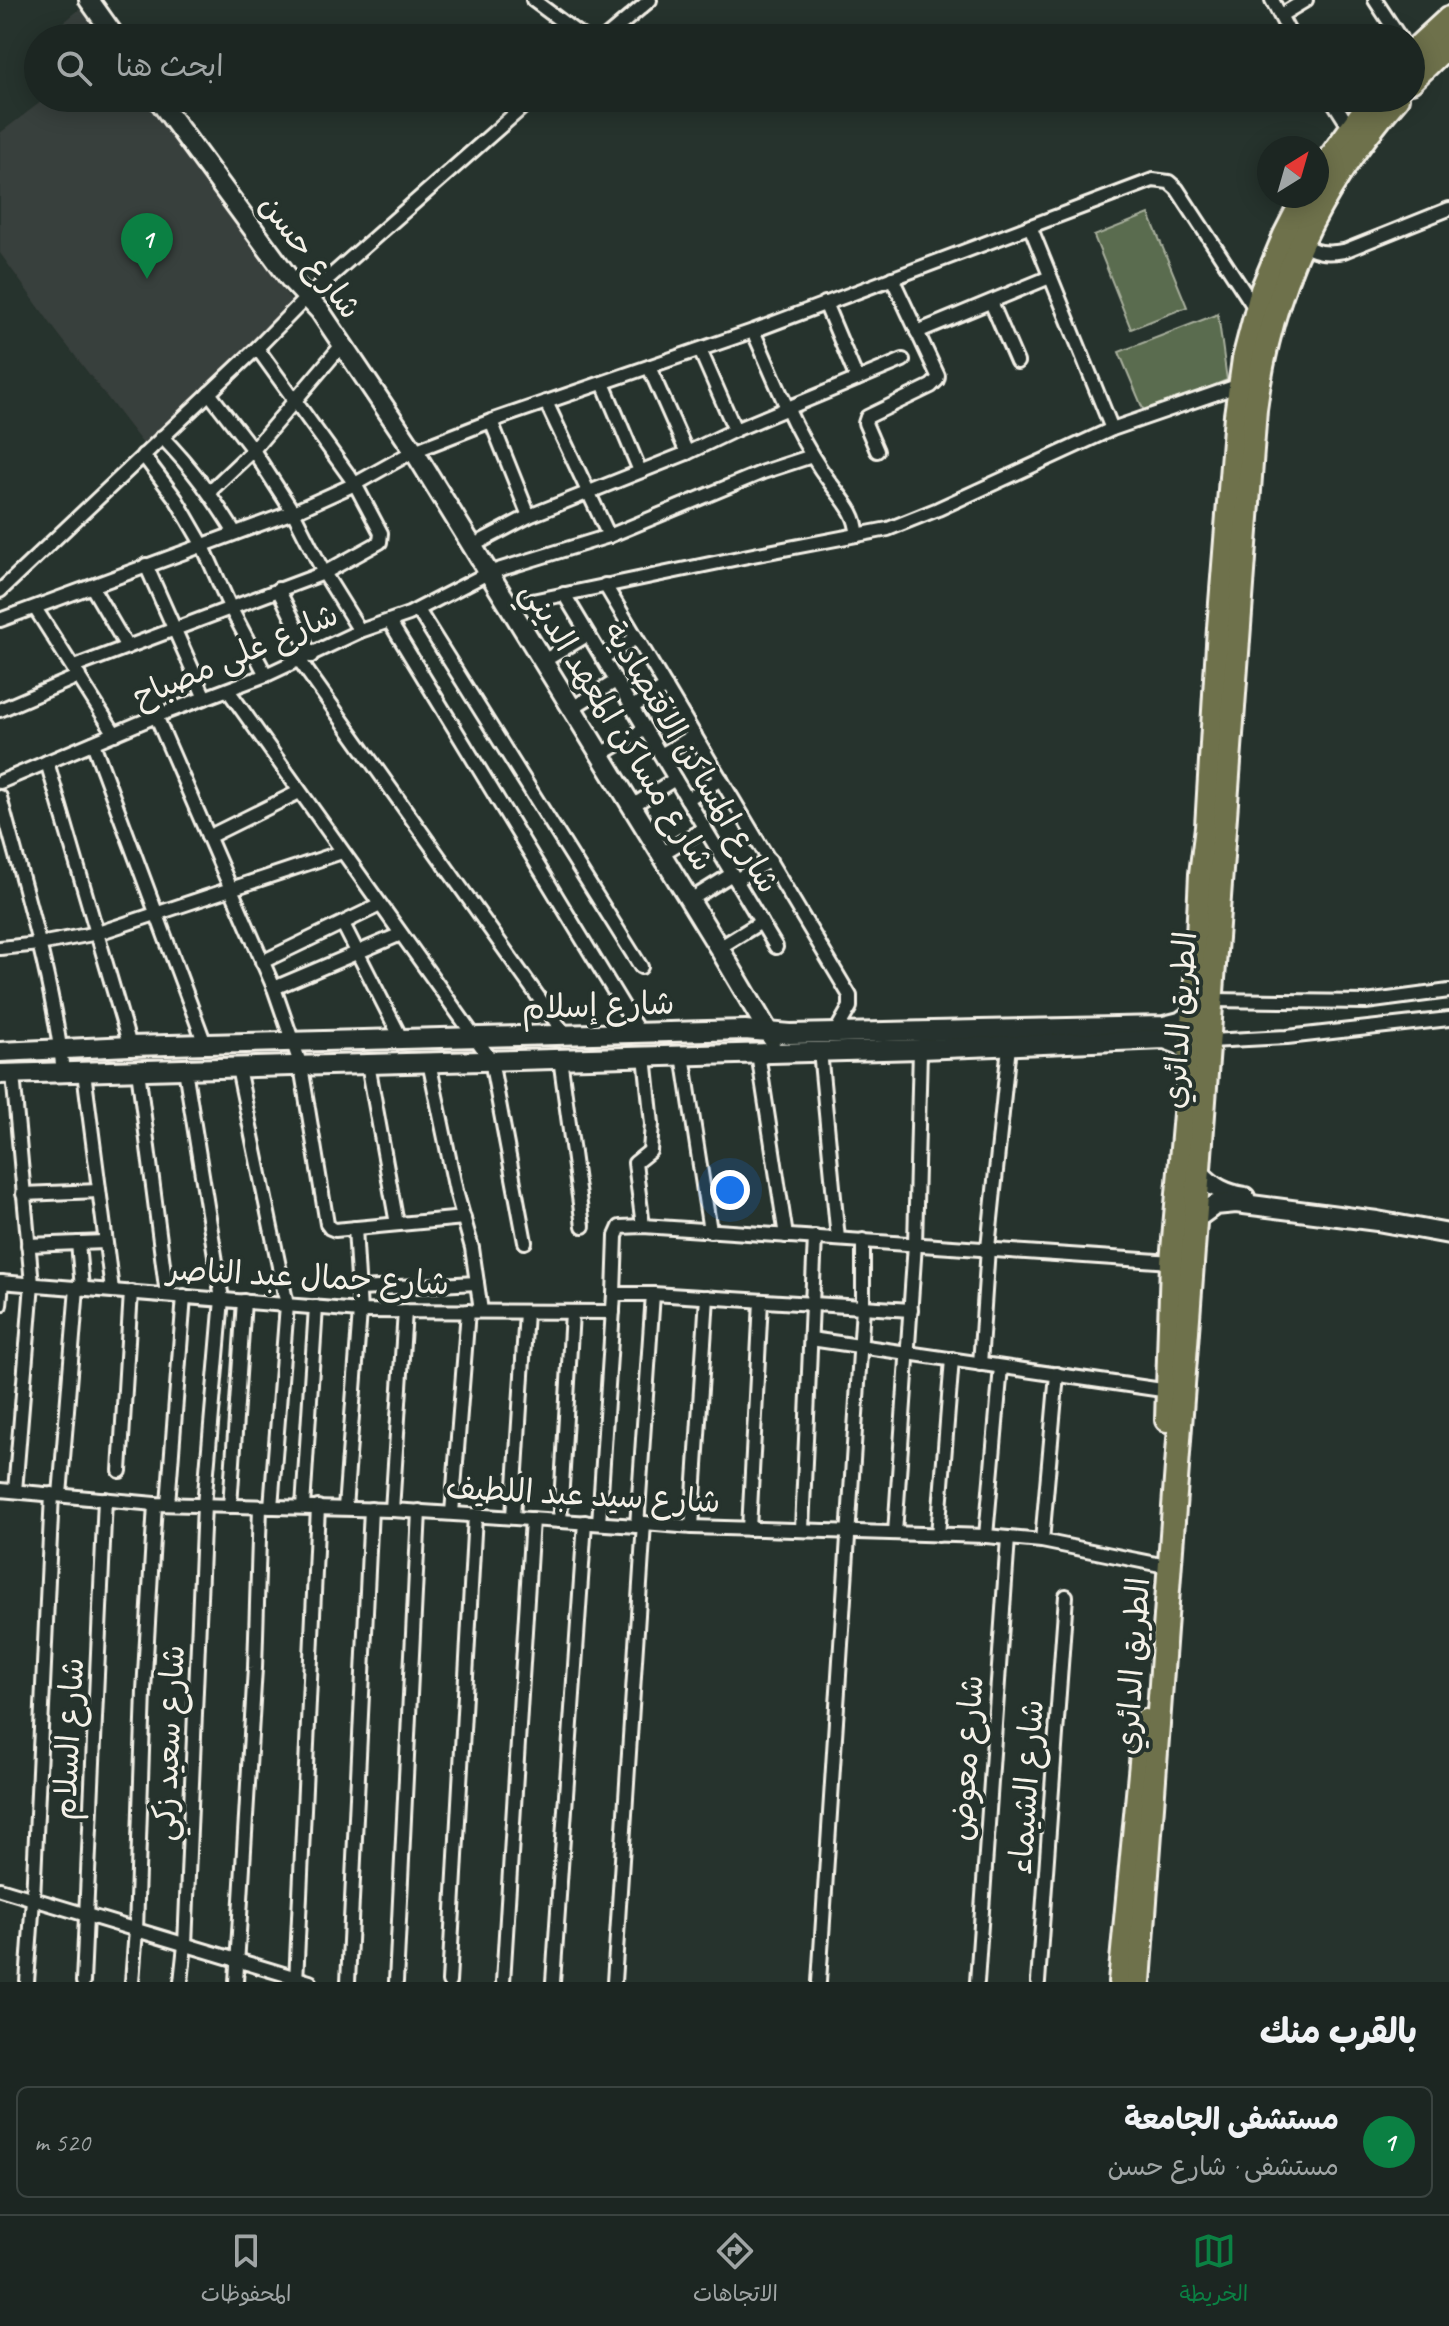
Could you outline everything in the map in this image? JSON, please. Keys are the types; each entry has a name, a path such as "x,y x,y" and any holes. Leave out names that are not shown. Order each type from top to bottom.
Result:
{"highway":[{"path":"1425,40 1449,18"},
{"path":"1425,67 1449,44"},
{"path":"1329,159 1362,112"},
{"name":"الطريق الدائري","path":"1283,262 1300,243 1335,179 1386,112"},
{"name":"الطريق الدائري","path":"1216,829 1219,628 1240,385 1266,298 1283,262 1301,208"},
{"name":"الطريق الدائري","path":"1139,1982 1191,1055 1203,1006 1211,873 1255,409 1264,349 1266,298"},
{"name":"الطريق الدائري","path":"1120,1982 1161,1565 1169,1391 1179,1276 1194,1251 1197,1218 1210,1041 1203,1006"}],"street":[{"path":"89,0 106,24"},
{"path":"533,0 565,24"},
{"path":"1272,0 1285,24"},
{"path":"1281,15 1306,0"},
{"path":"1375,0 1391,24"},
{"path":"619,24 642,2"},
{"name":"شارع حسن","path":"167,112 279,265 320,311 414,451"},
{"path":"0,591 307,297 517,112"},
{"path":"1340,112 1350,128"},
{"path":"0,620 293,512 355,484 414,451 491,421 753,331 1153,180 1169,182 1177,189 1266,298"},
{"path":"1300,243 1313,251 1328,254 1344,251 1449,209"},
{"path":"1030,226 1112,429"},
{"path":"917,332 1050,277"},
{"path":"877,451 865,423 867,417 931,386 938,376 892,278"},
{"path":"991,302 1017,362"},
{"path":"825,303 857,379"},
{"path":"753,331 812,456 853,515 857,535"},
{"path":"210,491 253,450 342,345"},
{"path":"0,710 127,647 324,573 377,545 381,538 355,484 257,348"},
{"path":"700,350 735,430"},
{"path":"472,546 586,491 687,453 903,360"},
{"path":"649,367 687,453"},
{"path":"603,383 640,471"},
{"path":"508,606 888,529 912,521 1112,429 1240,385"},
{"path":"209,393 253,450 293,512 324,573 360,631"},
{"path":"546,402 609,536"},
{"path":"491,421 529,516"},
{"path":"162,437 210,491 235,533"},
{"name":"شارع مساكن المعهد الديني","path":"414,451 780,1052"},
{"path":"143,455 176,499 202,544 230,607 266,675"},
{"name":"شارع على مصباح","path":"0,782 156,716 266,675 360,631 390,622 488,573 609,536 763,472 812,456"},
{"path":"146,565 205,698"},
{"path":"605,585 850,996 850,1007 835,1033"},
{"path":"92,587 127,647"},
{"path":"278,589 305,658 566,1036"},
{"name":"شارع المساكن الاقتصادية","path":"564,594 776,947"},
{"path":"35,608 115,734"},
{"path":"418,610 641,967"},
{"path":"390,622 640,1034"},
{"path":"542,662 587,635"},
{"path":"602,658 636,638"},
{"path":"572,708 616,681"},
{"path":"632,707 666,687"},
{"path":"228,690 491,1060 525,1242"},
{"path":"156,716 295,1043 327,1224 335,1230 464,1218"},
{"path":"600,755 645,729"},
{"path":"661,755 695,735"},
{"path":"93,743 205,1044"},
{"path":"47,762 130,1046"},
{"path":"632,806 675,779"},
{"path":"687,799 721,779"},
{"path":"208,837 299,792"},
{"path":"0,797 39,944 63,1072"},
{"path":"661,854 705,828"},
{"path":"0,948 98,933 342,852"},
{"path":"690,900 770,860"},
{"path":"262,962 380,905"},
{"path":"719,948 761,922"},
{"path":"343,924 402,1040"},
{"path":"274,988 401,934"},
{"path":"1203,1006 1366,1002 1449,991"},
{"name":"شارع إسلام","path":"6,1074 1009,1046 1155,1033 1180,1022 1203,1006"},
{"path":"1210,1041 1287,1037 1449,1019"},
{"name":"شارع إسلام","path":"0,1052 745,1030 769,1033 1155,1033 1175,1042 1191,1055"},
{"path":"980,1364 988,1248 1009,1046"},
{"path":"895,1533 915,1244 920,1049"},
{"path":"820,1051 838,1239"},
{"path":"758,1053 786,1236"},
{"path":"683,1055 710,1231"},
{"path":"643,1226 635,1163 650,1151 652,1124 645,1056"},
{"path":"560,1058 583,1226"},
{"path":"429,1062 456,1191 472,1248 477,1283 452,1513"},
{"path":"368,1064 397,1224"},
{"path":"236,1982 266,1507 287,1305 238,1068"},
{"name":"شارع سعيد زكي","path":"181,1982 204,1505 222,1299 185,1069"},
{"path":"138,1070 167,1295"},
{"path":"84,1072 112,1290"},
{"path":"6,1074 32,1284 15,1491"},
{"path":"1200,1173 1222,1192 1266,1201 1274,1207"},
{"path":"23,1194 99,1191"},
{"path":"1197,1218 1208,1209 1222,1204 1274,1207 1449,1234"},
{"path":"599,1523 617,1231 624,1225 988,1248 1179,1276"},
{"path":"345,1508 360,1311 355,1228"},
{"path":"802,1529 815,1237"},
{"path":"819,1982 863,1307 863,1240"},
{"path":"28,1245 105,1242"},
{"path":"27,1982 56,1495 79,1288 78,1243"},
{"path":"0,1305 1,1282"},
{"name":"شارع جمال عبد الناصر","path":"1,1282 360,1311 613,1312"},
{"path":"359,1289 477,1283"},
{"path":"120,1471 131,1292"},
{"path":"614,1294 911,1310"},
{"path":"614,1982 653,1294"},
{"path":"168,1504 184,1296"},
{"path":"692,1527 707,1297"},
{"path":"230,1506 244,1301"},
{"path":"749,1529 761,1301"},
{"path":"303,1507 316,1307"},
{"path":"392,1510 405,1311"},
{"path":"513,1517 526,1312"},
{"path":"560,1521 572,1312"},
{"path":"811,1339 1169,1391"},
{"path":"938,1535 952,1359"},
{"path":"986,1536 1001,1367"},
{"path":"1042,1541 1057,1374"},
{"name":"شارع سيد عبد اللطيف","path":"0,1490 155,1504 371,1509 599,1523 986,1536 1042,1541 1161,1565"},
{"name":"شارع السلام","path":"83,1982 105,1499"},
{"path":"132,1982 155,1504"},
{"path":"296,1980 318,1507"},
{"path":"348,1982 371,1509"},
{"path":"396,1982 419,1511"},
{"path":"449,1982 475,1515"},
{"path":"503,1982 532,1519"},
{"path":"553,1982 585,1522"},
{"name":"شارع معوض","path":"977,1982 1008,1538"},
{"name":"شارع الشيماء","path":"1038,1982 1066,1596"},
{"path":"0,1889 310,1982"}],"shaded area":[{"path":"81,8 92,24 62,24"},
{"path":"28,112 155,112 294,305 143,444 0,253 0,133"}],"green space":[{"path":"1149,214 1187,307 1131,329 1094,236"},
{"path":"1218,314 1227,380 1145,414 1119,352"}],"place":[{"name":"مستشفى الجامعة","path":"147,279"}]}
